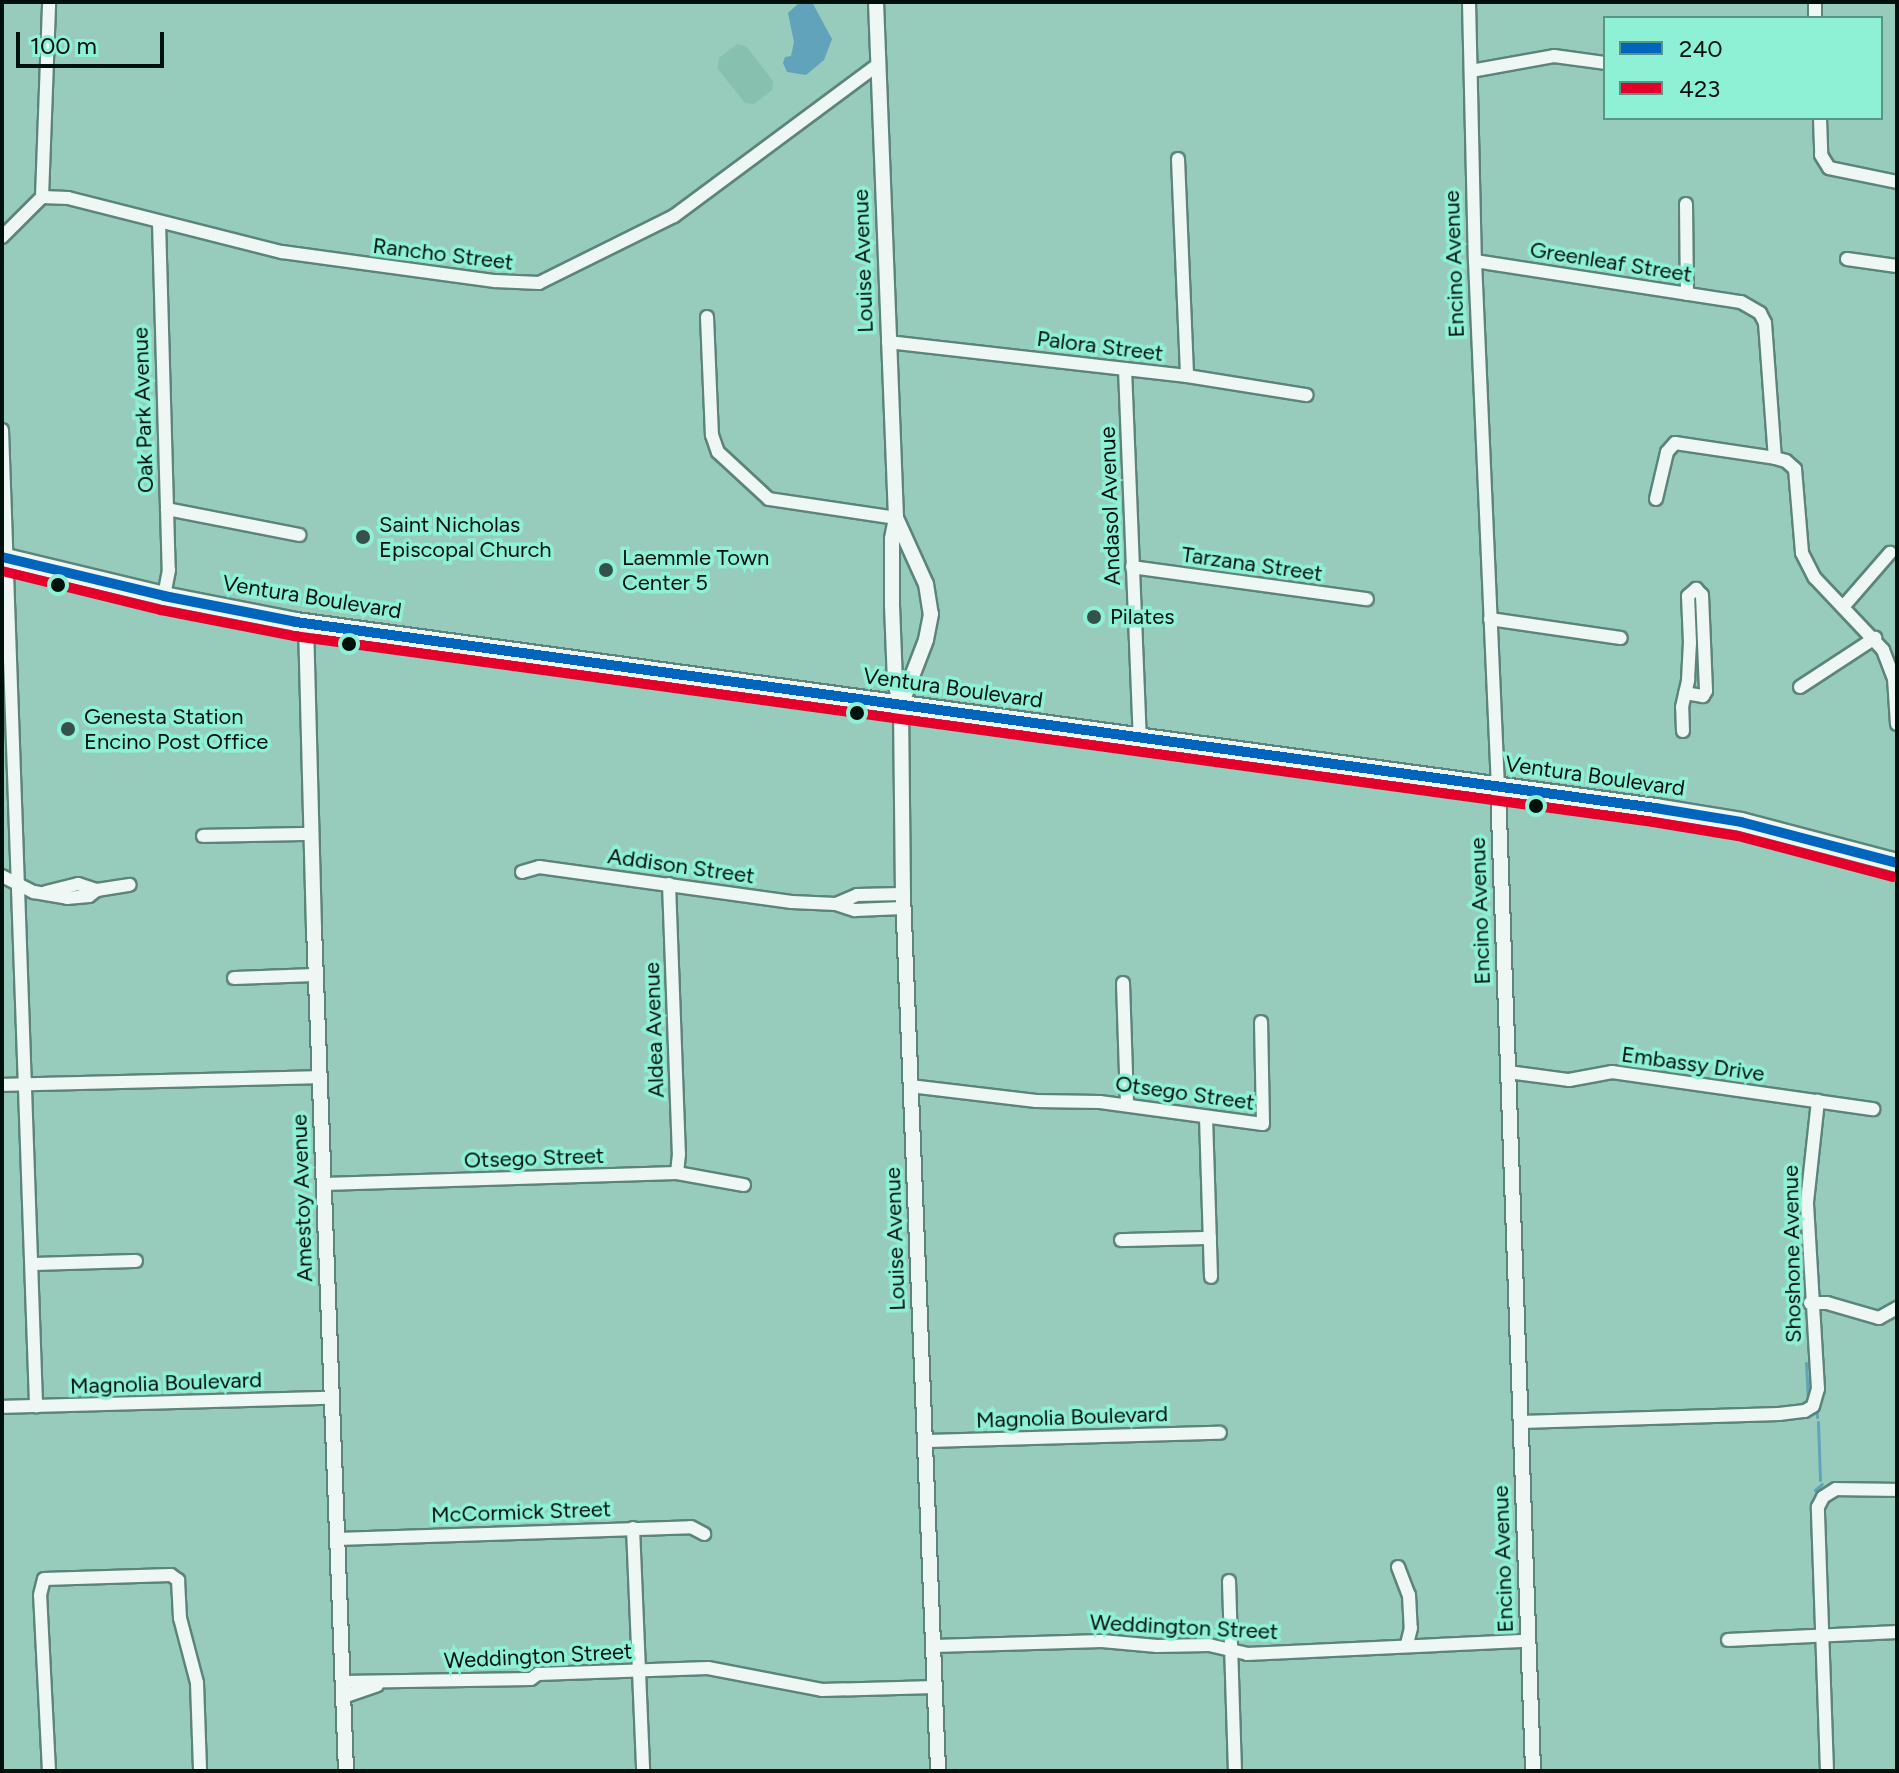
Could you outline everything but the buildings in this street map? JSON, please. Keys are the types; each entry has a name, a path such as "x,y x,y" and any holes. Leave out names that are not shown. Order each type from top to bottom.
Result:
{"main road":[{"name":"Ventura Boulevard","path":"4,557 164,596 306,624 1741,822 1897,863"}],"street":[{"path":"2,237 42,197 49,2"},
{"name":"Louise Avenue","path":"876,2 896,518 892,539 892,605 895,682 901,706 903,901 938,1771"},
{"name":"Encino Avenue","path":"1469,2 1475,261 1498,787 1533,1771"},
{"path":"1471,71 1554,56 1603,63"},
{"name":"Rancho Street","path":"42,197 68,198 282,252 486,280 539,283 674,216 877,65"},
{"path":"1820,120 1821,155 1829,168 1897,182"},
{"path":"1178,159 1187,376"},
{"path":"1686,204 1687,294"},
{"name":"Oak Park Avenue","path":"159,222 169,570 164,596"},
{"path":"1847,259 1897,266"},
{"name":"Greenleaf Street","path":"1475,261 1741,302 1760,313 1765,323 1775,458"},
{"path":"707,317 714,446 769,499 896,518"},
{"name":"Palora Street","path":"888,342 1187,376 1306,395"},
{"name":"Andasol Avenue","path":"1125,369 1140,738"},
{"path":"2,430 4,557 36,1406"},
{"path":"1656,499 1667,452 1675,443 1775,458 1786,461 1795,469 1798,536 1808,569 1875,638 1894,678 1897,724"},
{"path":"167,509 299,535"},
{"name":"Louise Avenue","path":"896,518 926,584 931,614 926,640 901,706"},
{"path":"1843,607 1890,553"},
{"name":"Tarzana Street","path":"1132,567 1367,599"},
{"path":"1490,619 1621,638"},
{"name":"Amestoy Avenue","path":"306,624 315,975 346,1771"},
{"path":"1800,687 1875,638"},
{"path":"1683,731 1685,693 1697,642 1705,694 1685,693"},
{"path":"203,836 311,834"},
{"name":"Addison Street","path":"522,872 539,867 792,902 836,904 857,895 903,901"},
{"path":"2,876 34,892 78,898 97,890 130,885"},
{"name":"Aldea Avenue","path":"669,884 679,1154 677,1173"},
{"path":"234,978 315,975"},
{"path":"1123,983 1127,1105"},
{"name":"Otsego Street","path":"910,1086 1036,1101 1127,1105 1263,1124 1261,1022"},
{"name":"Embassy Drive","path":"1508,1072 1569,1080 1612,1072 1873,1109"},
{"path":"2,1085 319,1077"},
{"name":"Shoshone Avenue","path":"1521,1422 1779,1414 1805,1411 1813,1406 1818,1389 1810,1303 1807,1202 1818,1101"},
{"path":"1206,1117 1211,1277"},
{"name":"Otsego Street","path":"324,1184 677,1173 744,1185"},
{"path":"1121,1240 1210,1238"},
{"path":"32,1264 136,1261"},
{"path":"1810,1303 1827,1303 1879,1318 1897,1308"},
{"name":"Magnolia Boulevard","path":"2,1407 332,1398"},
{"name":"Magnolia Boulevard","path":"925,1441 1220,1433"},
{"path":"1827,1771 1816,1519 1823,1497 1842,1488 1897,1490"},
{"name":"McCormick Street","path":"337,1539 691,1527 704,1534"},
{"path":"633,1528 643,1771"},
{"path":"1398,1567 1409,1595 1412,1644"},
{"path":"49,1771 40,1602 44,1579 171,1575 178,1580 180,1618 197,1683 200,1771"},
{"path":"1229,1581 1235,1771"},
{"path":"1728,1640 1897,1632"},
{"name":"Weddington Street","path":"934,1646 1102,1641 1157,1646 1209,1645 1231,1651 1527,1641"},
{"name":"Weddington Street","path":"343,1689 380,1683 639,1670 727,1670 822,1690 935,1687"}],"green space":[{"path":"737,44 746,46 773,81 772,90 754,104 745,103 717,68 719,58"}],"water":[{"path":"800,2 812,2 832,39 824,60 806,75 787,72 783,63 785,57 791,56 794,42 788,13"}],"waterway":[{"path":"1806,1363 1808,1398 1812,1402"},
{"path":"1816,1407 1817,1417"},
{"path":"1818,1422 1820,1480"},
{"path":"1815,1490 1822,1484"}],"transit line":[{"name":"240","path":"2,557 164,596 296,622 1655,808 1741,822 1897,863"},
{"name":"423","path":"2,571 161,610 294,636 1653,822 1738,836 1893,877"}],"place":[{"name":"Saint Nicholas Episcopal Church","path":"363,537"},
{"name":"Laemmle Town Center 5","path":"606,570"},
{"name":"Pilates","path":"1094,617"},
{"name":"Genesta Station Encino Post Office","path":"68,729"}]}
